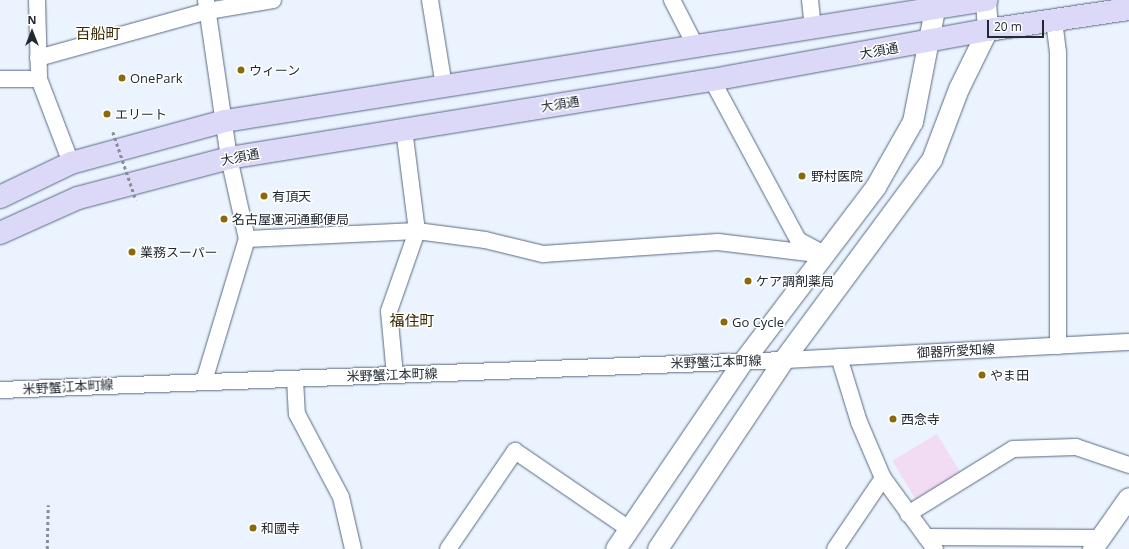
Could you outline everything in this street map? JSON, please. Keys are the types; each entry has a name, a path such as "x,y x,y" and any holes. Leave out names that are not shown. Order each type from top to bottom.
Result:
{"main road":[{"path":"0,197 70,163 224,122 696,47 937,4 986,0"},
{"name":"大須通","path":"0,233 78,198 229,158 712,80 930,42 988,30 1129,8"}],"street":[{"path":"37,0 39,79 70,163"},
{"path":"38,58 207,6 273,0"},
{"path":"430,0 444,86"},
{"path":"672,0 696,47"},
{"path":"810,0 813,27"},
{"path":"659,549 784,360 932,160 959,89 988,30 986,0"},
{"path":"616,549 744,361 876,187 913,122 937,4"},
{"path":"204,381 247,238 229,158 207,6"},
{"path":"1054,20 1058,52 1058,346"},
{"path":"0,79 39,79"},
{"path":"712,80 798,240 825,255"},
{"path":"395,375 389,311 417,231 404,130"},
{"path":"247,238 417,231 485,240 543,254 718,242 825,255"},
{"name":"御器所愛知線","path":"784,360 1129,342"},
{"path":"839,356 859,422 883,478 908,514 931,543 1096,543 1129,498"},
{"name":"米野蟹江本町線","path":"0,390 784,360"},
{"path":"295,378 297,414 341,497 353,549"},
{"path":"908,514 1013,449 1076,447 1129,465"},
{"path":"448,549 515,451 629,529"},
{"path":"836,549 883,478"}],"path":[{"path":"113,132 136,200"},
{"path":"47,549 48,505"}],"shaded area":[{"path":"937,434 962,476 918,503 892,461"}],"place":[{"name":"ウィーン","path":"241,70"},
{"name":"OnePark","path":"122,78"},
{"name":"エリート","path":"107,114"},
{"name":"野村医院","path":"802,176"},
{"name":"有頂天","path":"264,196"},
{"name":"名古屋運河通郵便局","path":"224,219"},
{"name":"業務スーパー","path":"132,252"},
{"name":"ケア調剤薬局","path":"748,281"},
{"name":"Go Cycle","path":"724,322"},
{"name":"やま田","path":"982,375"},
{"name":"西念寺","path":"893,419"},
{"name":"和國寺","path":"253,528"}],"district":[{"name":"百船町","path":"98,34"},
{"name":"福住町","path":"412,321"}]}
